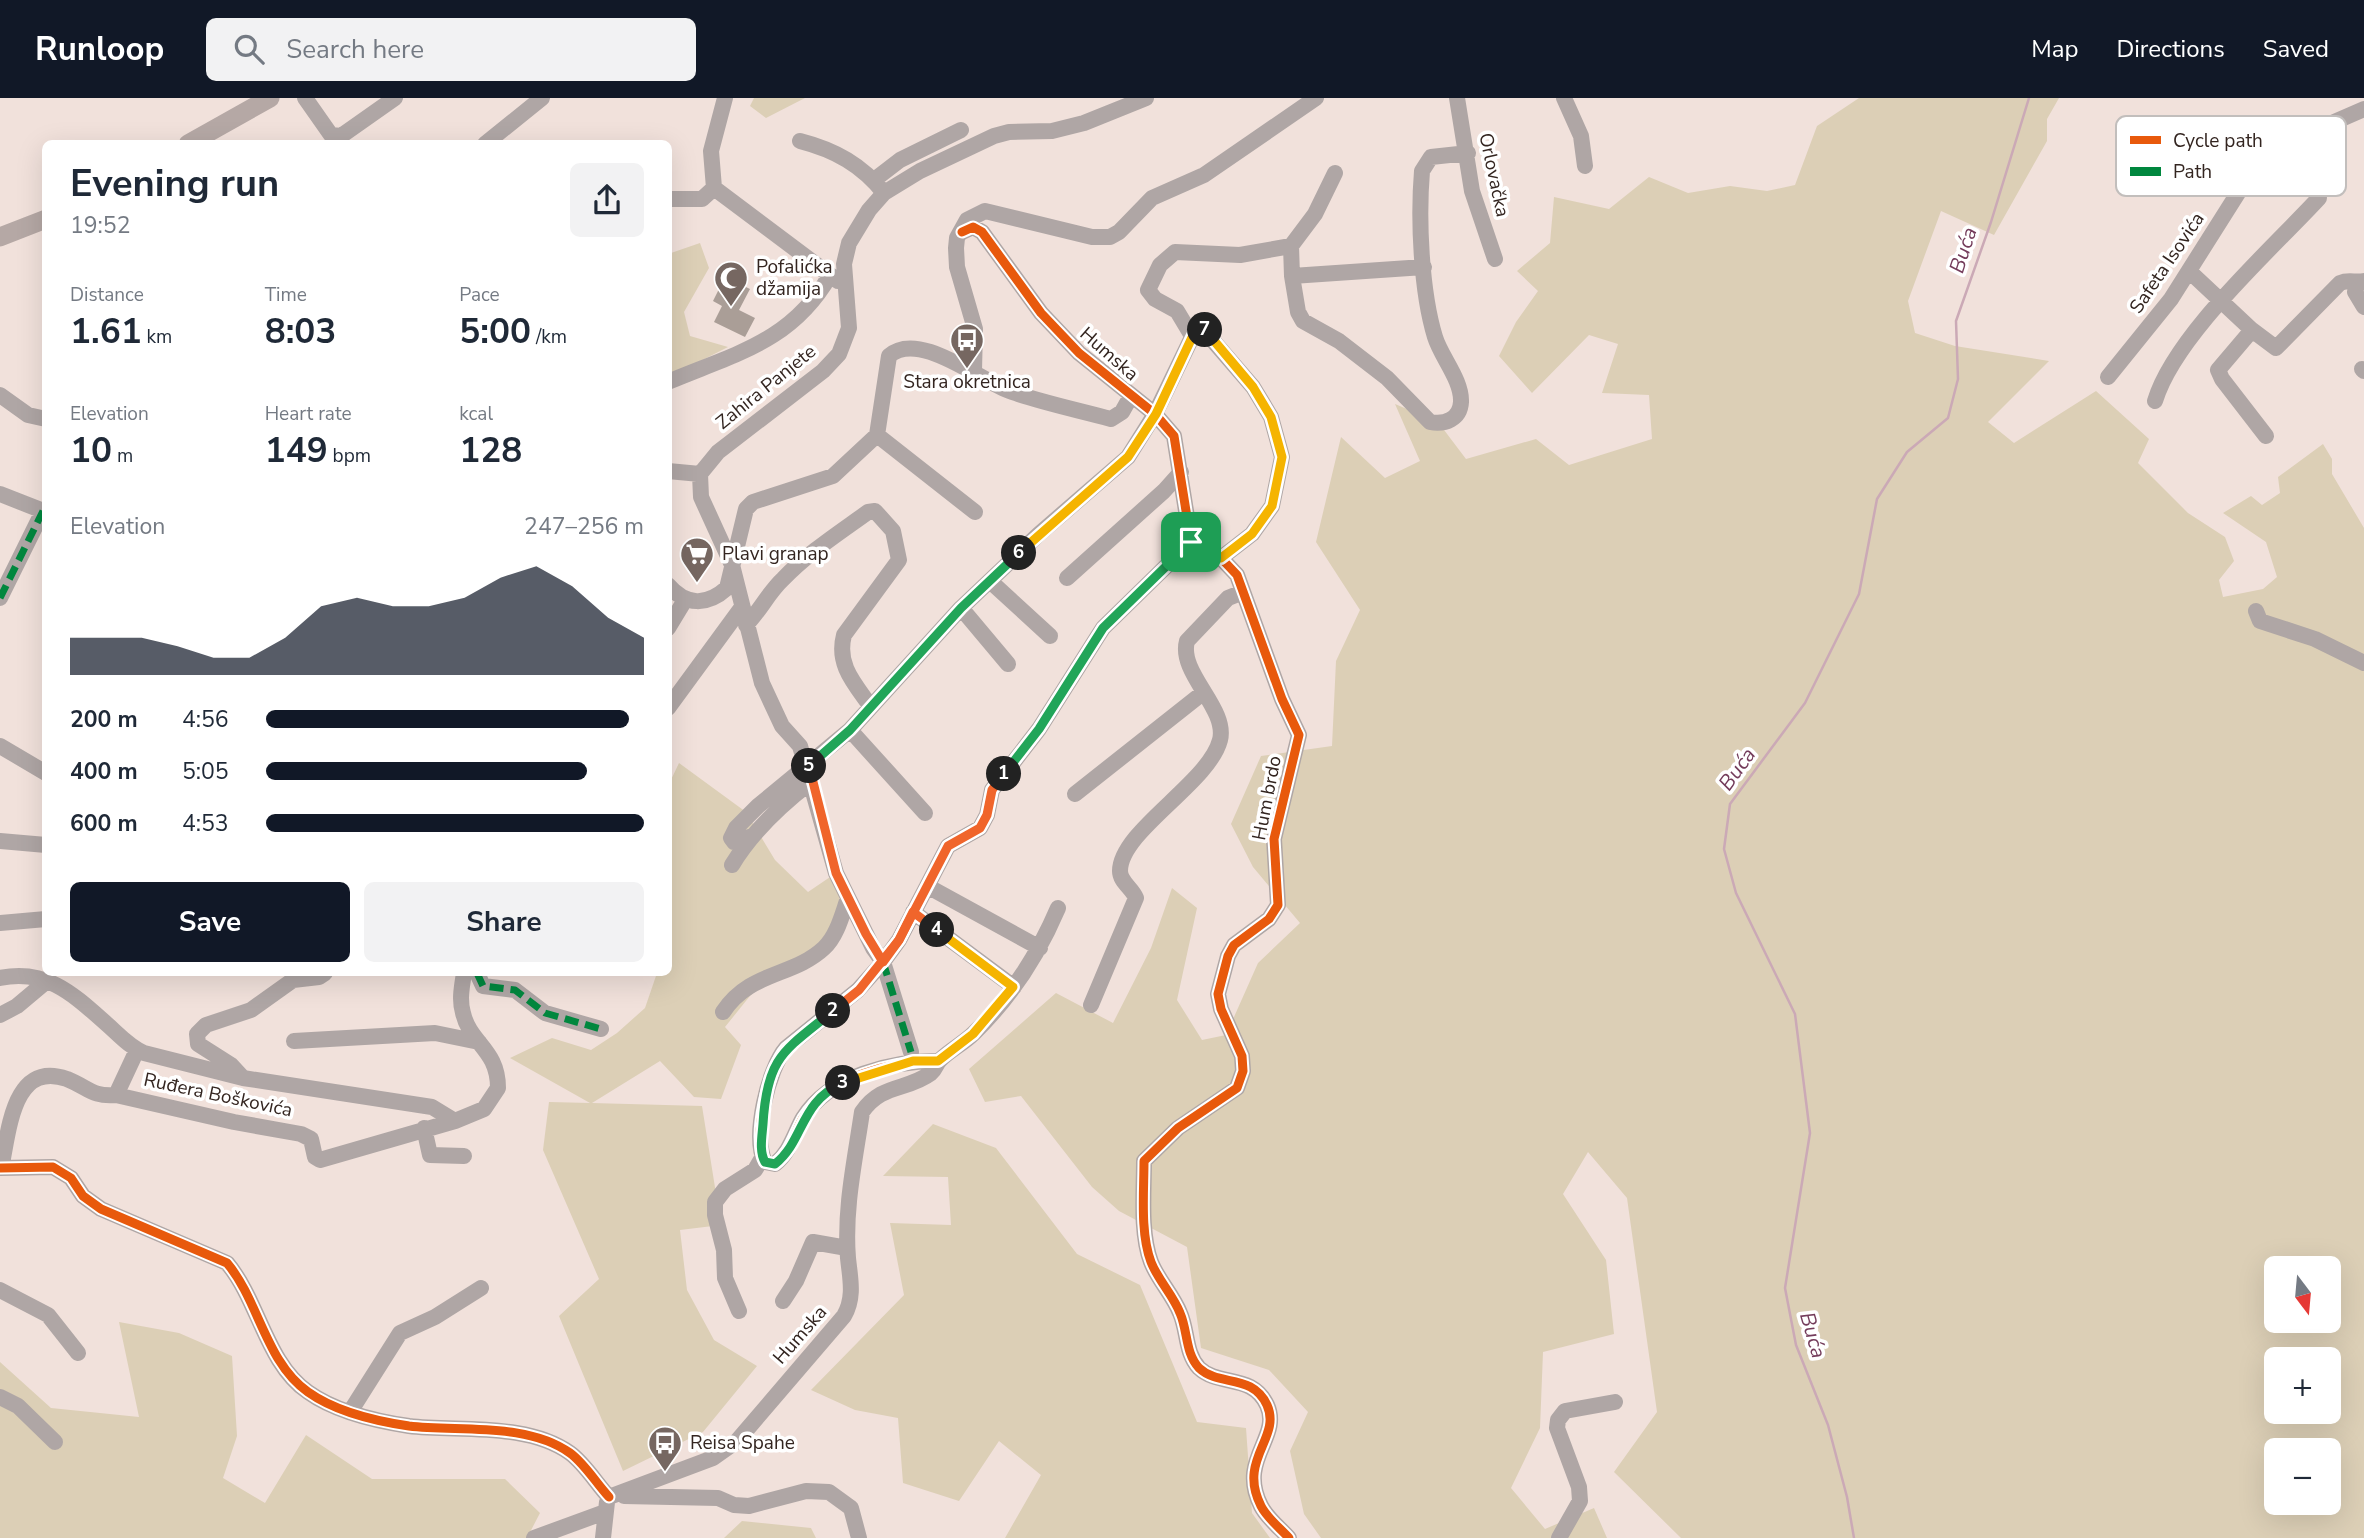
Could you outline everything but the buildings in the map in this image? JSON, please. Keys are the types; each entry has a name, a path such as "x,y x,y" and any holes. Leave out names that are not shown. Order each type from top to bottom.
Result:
{"main road":[{"path":"195,140 265,99"},
{"path":"0,237 42,221"}],"street":[{"path":"305,98 331,135 341,136 396,98"},
{"path":"490,140 542,98"},
{"path":"725,98 711,151 714,188 845,286"},
{"path":"800,141 824,147 850,161 884,193 920,171 994,136 1009,132 1052,131 1084,123 1146,98"},
{"path":"974,371 975,329 957,267 957,238 967,220 985,211 1092,237 1110,237 1125,227 1152,198 1204,175 1316,98"},
{"name":"Orlovačka","path":"1457,98 1468,153 1472,191 1495,259"},
{"path":"1564,98 1581,136 1586,166"},
{"name":"Safeta Isovića","path":"2346,117 2364,109"},
{"path":"873,180 900,160 961,130"},
{"path":"1335,173 1315,214 1291,246 1292,276 1298,312 1303,321 1339,341 1387,378 1430,422 1440,424 1450,420 1458,412 1461,401 1435,337 1424,267 1422,171 1431,157 1468,153"},
{"path":"672,199 702,199 714,188"},
{"name":"Zahira Panjete","path":"700,474 718,452 823,371 839,354 849,328 844,264 849,243 869,210 884,193"},
{"name":"Safeta Isovića","path":"2108,377 2171,299 2236,196"},
{"path":"2155,401 2172,360 2221,302 2319,198"},
{"name":"Humska","path":"962,232 973,227 982,232 1041,313 1079,353 1156,414 1174,436 1191,542"},
{"path":"1192,336 1177,311 1155,299 1148,290 1160,265 1175,252 1240,255 1291,246"},
{"path":"1292,276 1424,267"},
{"path":"2189,271 2252,330 2276,348 2340,283 2351,280 2361,282 2355,292 2364,307"},
{"path":"672,380 780,333 813,302 830,275"},
{"path":"732,865 753,836 961,608 1039,534 1128,457 1156,414 1196,329 1202,328 1253,387 1271,417 1282,457 1272,506 1252,534 1221,558"},
{"path":"2252,330 2218,370 2266,436"},
{"name":"Humska","path":"877,435 889,356 896,349 906,347 974,371 1008,391 1111,419 1122,412 1131,396"},
{"path":"0,395 28,415 42,418"},
{"path":"672,589 685,600 705,602 718,597 727,588 746,509 753,502 833,476 877,435 975,512"},
{"path":"672,471 700,474 701,497 732,565 762,683 782,726 800,746 831,856 848,898 883,962 911,1052"},
{"path":"1067,578 1164,491 1181,472"},
{"path":"0,494 42,510"},
{"path":"746,625 756,615 765,598 805,558 868,513 875,511 893,531 899,560 844,635 841,646 847,673 871,707"},
{"path":"2,590 42,515"},
{"path":"739,1311 725,1278 724,1251 715,1215 715,1202 725,1189 755,1170 762,1158 764,1098 777,1059 786,1048 859,990 883,962 899,940 948,846 980,828 987,815 992,790 1039,729 1103,628 1191,542"},
{"name":"Hum brdo","path":"1191,542 1221,558 1237,575 1282,699 1299,735 1274,839 1278,905 1269,919 1234,945 1228,956 1218,994 1221,1009 1242,1056 1243,1071 1237,1088 1178,1128 1144,1161 1146,1236 1150,1260 1181,1313 1190,1352 1197,1364 1209,1374 1236,1380 1256,1390 1265,1401 1270,1425 1253,1468 1253,1486 1262,1509 1289,1538"},
{"path":"990,580 1050,636"},
{"path":"1091,1005 1136,898 1123,881 1121,864 1131,844 1208,764 1220,742 1218,720 1184,650 1187,641 1228,598 1243,592"},
{"path":"672,621 685,600"},
{"path":"672,703 742,607"},
{"path":"961,608 1008,664"},
{"path":"2256,611 2260,621 2315,639 2364,663"},
{"path":"1075,794 1204,692"},
{"path":"850,730 925,813"},
{"path":"0,746 42,771"},
{"path":"753,836 734,842 731,838 736,828 758,806 798,772 809,775"},
{"path":"0,841 42,845"},
{"path":"928,886 1040,948"},
{"path":"723,1012 734,996 750,985 811,958 826,946 836,930 848,898"},
{"name":"Humska","path":"534,1538 608,1501 713,1458 737,1441 850,1306 848,1209 862,1112 870,1100 886,1090 930,1074 938,1061 973,1034 1013,987 1040,948 1058,908"},
{"path":"913,912 1013,987"},
{"path":"0,923 42,919"},
{"path":"0,978 23,974 48,980 95,1014 137,1050 116,1095 103,1097 57,1077 32,1081 15,1102 1,1168 53,1167 71,1178 83,1196 101,1209 227,1263 240,1279 280,1359 292,1377 308,1392 350,1412 409,1426 482,1430 531,1437 568,1451 608,1501 603,1538"},
{"name":"Ruđera Boškovića","path":"243,1078 226,1061 198,1044 198,1031 206,1025 251,1010 293,980 320,976"},
{"name":"Ruđera Boškovića","path":"116,1095 301,1134 311,1139 315,1157 320,1160 455,1121 484,1109 496,1093 496,1068 463,1013 461,997 464,976"},
{"path":"477,976 482,986 520,992 545,1013 601,1029"},
{"path":"0,1015 17,1006 48,980"},
{"path":"294,1041 435,1033 479,1042"},
{"name":"Ruđera Boškovića","path":"137,1050 243,1078 432,1107 455,1121"},
{"path":"762,1158 769,1164 775,1164 783,1158 803,1118 830,1089 859,1077 913,1061 938,1061"},
{"path":"424,1128 430,1155 464,1156"},
{"path":"783,1301 796,1281 810,1244 813,1242 847,1248"},
{"path":"350,1412 400,1333 435,1317 481,1288"},
{"path":"0,1290 48,1315 78,1353"},
{"path":"0,1397 19,1406 55,1443"},
{"path":"1559,1538 1580,1501 1579,1487 1557,1428 1558,1420 1565,1411 1615,1402"},
{"path":"608,1501 718,1498 734,1505 748,1506 806,1491 829,1492 851,1508 859,1538"}],"shaded area":[{"path":"754,98 805,98 766,118 750,106"},
{"path":"1859,98 2059,98 2047,119 2047,141 1994,235 1941,211 1908,301 1915,333 1955,346 2049,361 1988,422 2014,443 2096,391 2149,439 2138,463 2188,513 2225,537 2234,561 2219,580 2223,597 2263,589 2277,577 2266,542 2223,513 2251,496 2262,505 2280,493 2278,477 2323,444 2332,459 2332,474 2364,528 2364,1538 1681,1538 1614,1472 1657,1412 1627,1198 1588,1152 1563,1194 1606,1260 1614,1334 1543,1352 1540,1428 1511,1488 1545,1529 1594,1508 1607,1538 1321,1538 1304,1514 1290,1451 1308,1412 1269,1370 1201,1348 1187,1247 1119,1211 1092,1187 1021,1096 985,1102 969,1069 1056,993 1113,1023 1151,948 1172,888 1197,908 1177,1000 1202,1040 1226,1035 1258,963 1300,923 1253,867 1231,824 1261,756 1332,746 1336,661 1360,610 1316,542 1341,437 1385,478 1420,461 1395,404 1438,422 1466,459 1536,439 1569,465 1652,439 1649,395 1602,393 1618,344 1589,335 1532,393 1499,356 1516,322 1538,291 1517,271 1550,243 1554,197 1609,209 1649,177 1688,193 1730,186 1767,191 1795,185 1817,126"},
{"path":"700,243 709,268 684,312 690,336 728,347 672,375 672,253"},
{"path":"679,763 746,812 775,860 808,892 836,873 842,915 811,958 766,976 725,1027 741,1045 721,1099 694,1097 660,1061 592,1103 702,1106 721,1225 680,1230 687,1290 714,1340 757,1366 703,1432 623,1471 559,1316 599,1279 543,1150 549,1102 590,1103 510,1058 552,1038 591,1050 617,1033 645,1008 656,976 672,976 672,778"},
{"path":"933,1124 996,1148 1077,1254 1140,1285 1197,1422 1246,1428 1252,1513 1270,1538 1005,1538 1041,1475 999,1441 959,1501 903,1483 898,1418 855,1410 811,1390 904,1295 890,1223 951,1225 948,1177 883,1176"},
{"path":"119,1322 179,1333 232,1356 237,1436 223,1478 265,1503 306,1435 372,1479 505,1479 540,1513 527,1538 0,1538 0,1362 51,1408 139,1417"},
{"path":"742,1521 811,1528 816,1538 724,1538"}],"waterway":[{"name":"Buća","path":"1854,1538 1847,1497 1828,1425 1796,1345 1785,1288 1810,1133 1795,1014 1736,893 1724,849 1730,804 1805,703 1859,594 1877,499 1907,452 1948,418 1958,379 1956,321 1991,222 2029,98"}],"marked path":[{"path":"0,598 42,513"},
{"path":"883,962 911,1052"},
{"path":"478,976 483,986 515,990 545,1013 601,1029"}],"cycle path":[{"path":"938,1061 882,1068 829,1091 814,1103 803,1118 780,1159 775,1164 765,1162 761,1151 761,1120 768,1087 779,1058 786,1048 858,990 883,962 899,940 948,846 980,828 987,815 992,790 1039,729 1103,628 1191,542 1174,436 1155,414 1079,353 1041,313 982,232 973,227 962,232"},
{"path":"1191,542 1221,558 1237,575 1282,699 1299,735 1274,839 1278,905 1269,919 1234,945 1228,956 1218,994 1221,1009 1242,1056 1243,1071 1237,1088 1178,1128 1144,1161 1144,1225 1151,1262 1180,1313 1194,1362 1207,1374 1253,1388 1267,1405 1269,1428 1256,1462 1255,1490 1270,1519 1289,1538"},
{"path":"0,1168 53,1167 71,1178 83,1196 101,1209 227,1263 238,1278 282,1365 294,1380 319,1399 356,1415 396,1424 513,1432 553,1443 575,1457 609,1497"}],"place":[{"name":"Pofalićka džamija","path":"731,308"},
{"name":"Stara okretnica","path":"967,370"},
{"name":"Plavi granap","path":"697,584"},
{"name":"Reisa Spahe","path":"665,1473"}],"route":[{"path":"1191,542 1103,628 1039,729 992,790 987,815 980,828 948,846 928,886 913,912 899,940 883,962 859,990 786,1048 777,1059 764,1098 761,1153 765,1162 775,1164 783,1158 803,1118 815,1102 830,1089 859,1077 913,1061 938,1061 973,1034 1013,987 913,912 899,940 883,962 873,948 836,873 807,768 850,730 961,608 1039,534 1128,457 1156,414 1196,329 1202,328 1253,387 1271,417 1282,457 1272,506 1252,534 1221,558 1191,542"}]}
